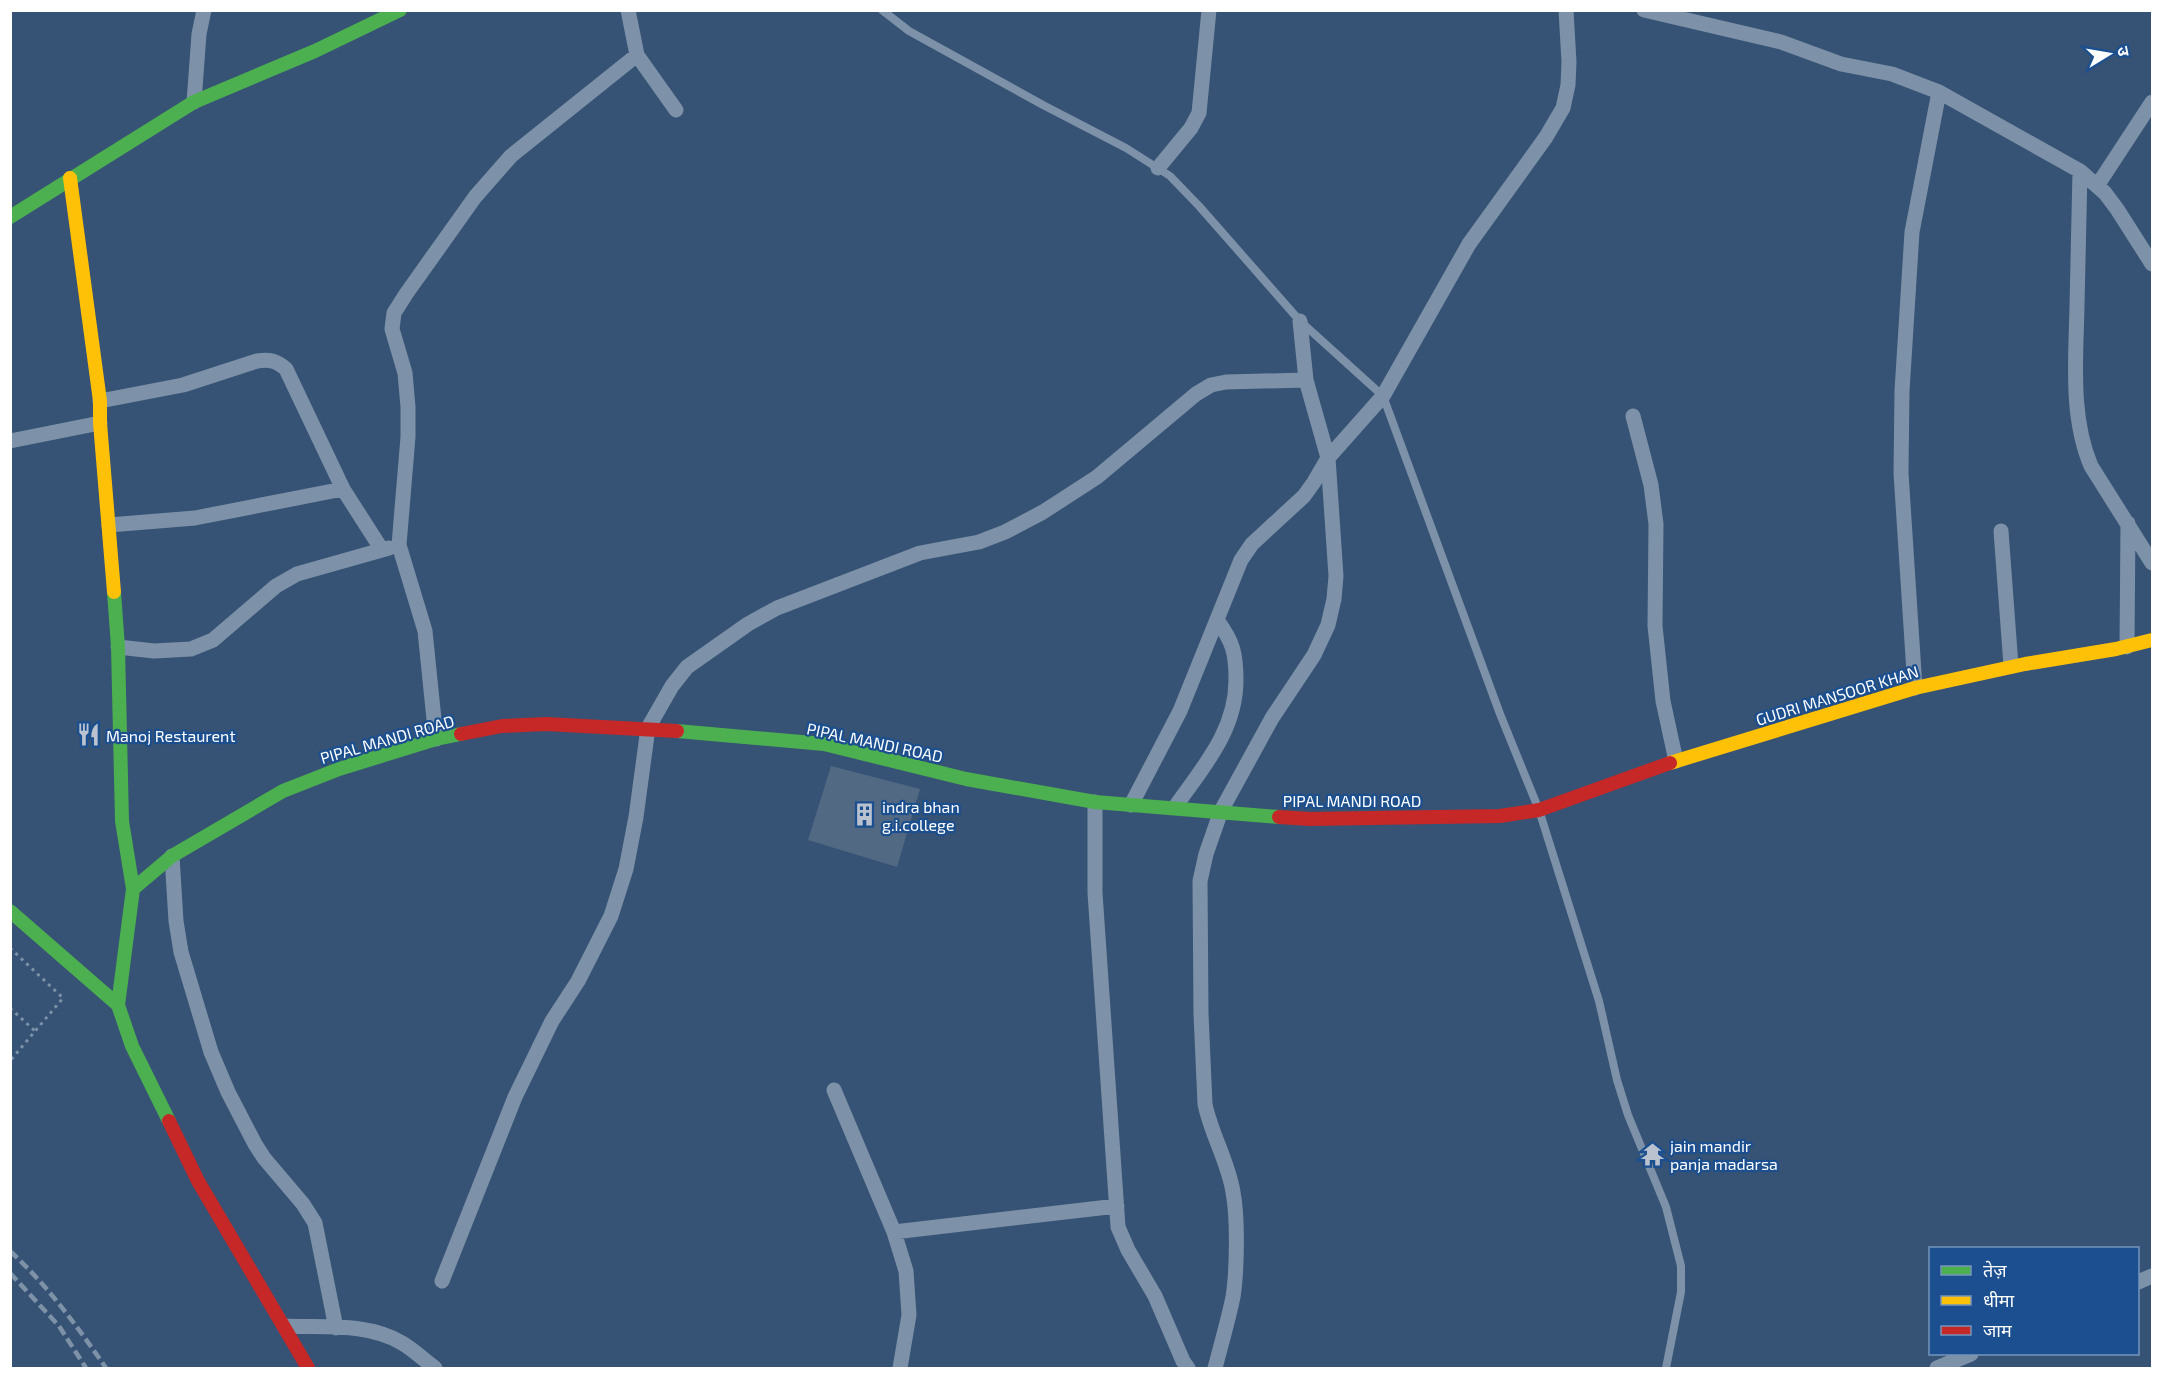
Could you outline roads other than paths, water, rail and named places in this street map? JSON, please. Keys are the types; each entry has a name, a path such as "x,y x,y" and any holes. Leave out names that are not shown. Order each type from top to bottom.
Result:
{"street":[{"path":"194,102 199,34 204,10"},
{"path":"10,217 194,102 315,51 400,10"},
{"path":"628,10 637,55 676,110"},
{"path":"1158,168 1191,128 1198,113 1209,10"},
{"path":"1131,805 1180,711 1241,560 1252,544 1304,496 1328,458 1383,396 1469,244 1546,136 1563,108 1568,85 1569,62 1566,10"},
{"path":"1644,10 1781,42 1840,64 1892,74 1939,92 2080,171 2117,209 2152,264"},
{"path":"436,739 424,631 399,545 408,437 408,407 405,373 392,329 394,314 475,197 511,156 637,55"},
{"path":"1915,688 1901,473 1902,392 1912,232 1939,92"},
{"path":"2097,186 2152,102"},
{"path":"2080,171 2076,359 2079,421 2083,448 2091,466 2152,563"},
{"path":"70,178 100,401 118,647 122,821 133,889 118,1005 132,1046 198,1181 309,1368"},
{"path":"1215,1368 1233,1296 1236,1222 1228,1172 1205,1104 1201,1014 1200,881 1206,854 1221,812 1272,718 1314,655 1328,625 1336,576 1328,458 1306,380 1300,321"},
{"path":"100,401 183,385 258,361 278,362 286,369 343,489 382,550"},
{"path":"442,1281 515,1097 552,1021 578,981 611,916 626,869 636,817 648,728 672,686 687,667 748,624 777,608 921,553 979,542 1005,532 1042,512 1097,477 1138,445 1196,394 1211,386 1226,382 1306,380"},
{"path":"1633,416 1651,485 1656,524 1656,636 1663,701 1676,761"},
{"path":"10,441 100,423"},
{"path":"109,525 195,518 343,489"},
{"path":"2127,646 2128,523"},
{"path":"2001,531 2011,666"},
{"path":"118,647 154,651 191,649 213,640 276,586 297,574 399,545"},
{"path":"1175,807 1223,738 1232,712 1236,694 1236,657 1232,642 1217,620"},
{"name":"GUDRI MANSOOR KHAN","path":"1539,810 1676,761 1915,688 2011,666 2151,642"},
{"name":"PIPAL MANDI ROAD","path":"133,889 172,856 283,791 339,769 436,739 502,726 546,724 648,728 824,744 966,779 1095,802 1131,805 1310,819 1500,816 1539,810"},
{"path":"1095,802 1095,892 1118,1227 1155,1296 1188,1368"},
{"path":"172,856 176,921 181,951 211,1052 228,1092 255,1144 303,1204 315,1223 336,1328"},
{"path":"10,911 118,1005"},
{"path":"834,1089 894,1232 906,1271 909,1315 900,1368"},
{"path":"894,1232 1117,1206"},
{"path":"284,1326 360,1328 378,1332 402,1343 435,1368"},
{"path":"1937,1368 1966,1355"}],"lane":[{"path":"882,10 909,31 1126,148 1170,176 1300,321 1383,396 1500,714 1539,810 1599,1001 1617,1080 1628,1115 1666,1207 1681,1266 1681,1292 1666,1368"}],"railway":[{"path":"10,1251 61,1307 106,1368"},
{"path":"10,1273 59,1326 86,1368"}],"place":[{"name":"Manoj Restaurent","path":"88,735"},
{"name":"indra bhan g.i.college","path":"864,815"},
{"name":"jain mandir panja madarsa","path":"1652,1154"}]}
